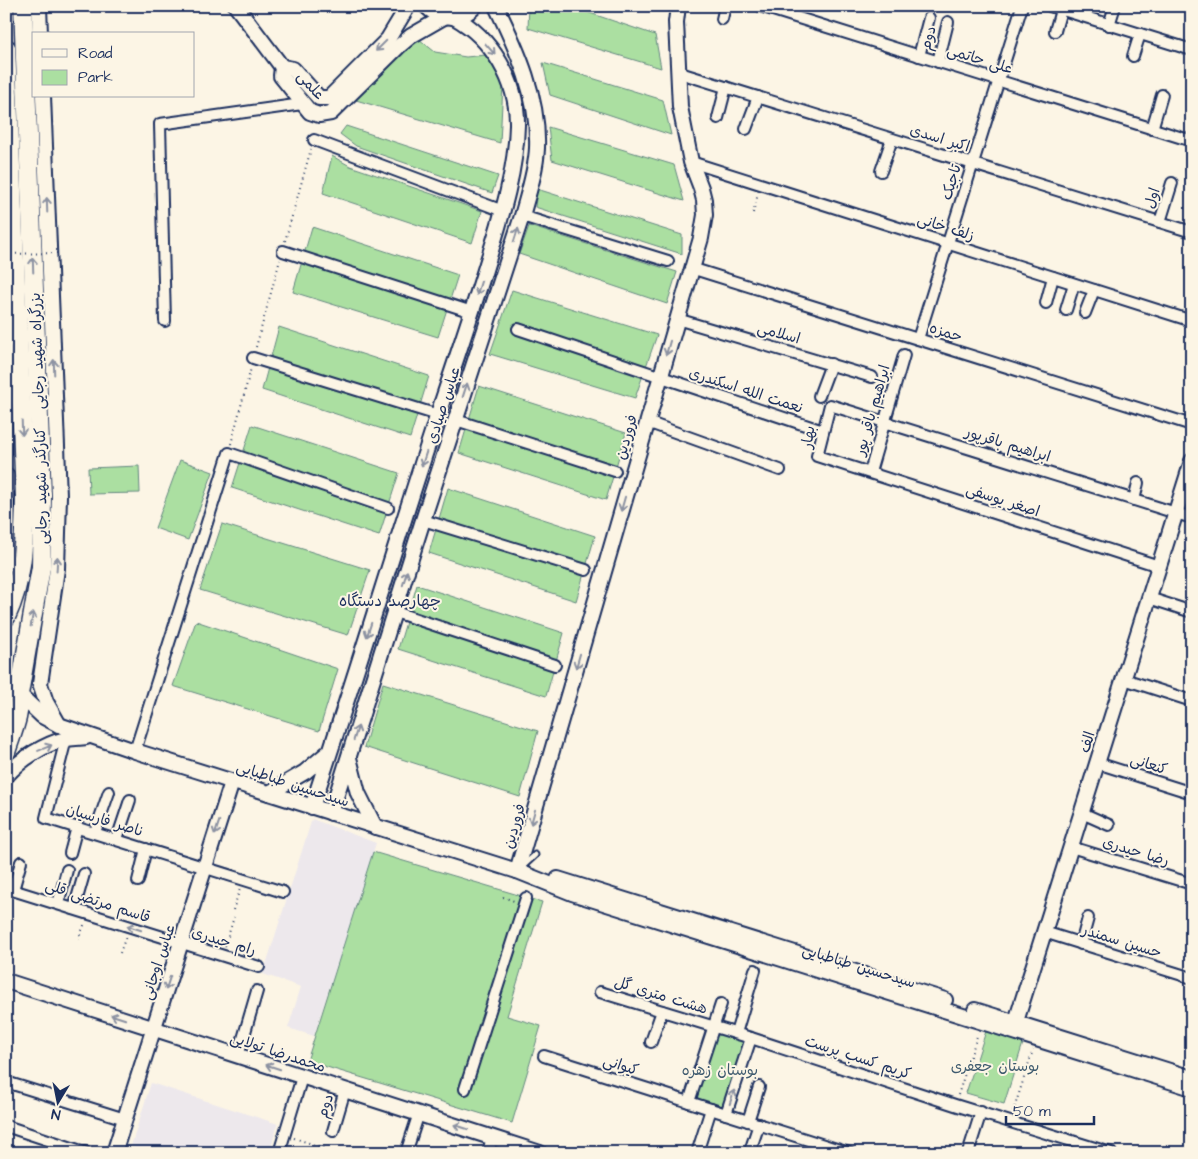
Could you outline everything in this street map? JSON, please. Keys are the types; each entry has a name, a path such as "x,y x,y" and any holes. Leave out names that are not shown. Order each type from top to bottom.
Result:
{"highway":[{"name":"بزرگراه شهید رجایی","path":"6,752 18,716 13,689 25,656 41,567 42,496 23,6"},
{"name":"بزرگراه شهید رجایی","path":"6,48 25,497 22,565 6,617"},
{"path":"6,675 18,669 25,656"}],"street":[{"path":"39,6 40,32"},
{"path":"236,6 282,67"},
{"name":"علمی","path":"408,6 388,39 329,98 319,98 293,69 282,67 281,76 306,108 319,115 331,113 411,36 449,17 464,15 475,6"},
{"name":"عباس صیادی","path":"312,807 472,312 503,211 514,156 517,125 515,100 501,63 467,25 449,17 436,14 426,6"},
{"name":"عباس صیادی","path":"331,813 423,520 522,216 537,150 536,124 524,69 516,46 496,6"},
{"name":"فروردین","path":"517,872 701,238 705,215 704,200 702,188 690,162 680,106 680,73 676,22 678,6"},
{"path":"722,19 725,6"},
{"name":"علی حاتمی","path":"760,6 1192,141"},
{"name":"تاجیک","path":"918,339 1022,6"},
{"path":"1050,6 1192,50"},
{"path":"1110,25 1115,6"},
{"path":"1055,32 1061,10"},
{"path":"919,56 929,18"},
{"name":"دوم","path":"938,62 948,22"},
{"path":"1134,56 1140,34"},
{"name":"اکبر اسدی","path":"680,73 1192,232"},
{"path":"718,118 726,88"},
{"path":"1152,129 1162,95"},
{"name":"کنارگذر شهید رجایی","path":"43,98 59,496 57,569 51,621 40,684 46,702 59,725"},
{"path":"165,320 160,124 306,108 319,98"},
{"path":"746,128 758,98"},
{"path":"881,171 892,139"},
{"path":"314,140 503,211"},
{"name":"زلف خانی","path":"690,162 1192,321"},
{"name":"اول","path":"1160,222 1172,183"},
{"path":"522,216 668,261"},
{"path":"282,251 472,312"},
{"name":"حمزه","path":"691,268 1192,425"},
{"path":"1046,303 1053,277"},
{"path":"1066,310 1074,284"},
{"path":"1085,314 1094,290"},
{"name":"اسلامی","path":"677,319 872,377"},
{"name":"نعمت الله اسکندری","path":"518,329 823,430"},
{"name":"ابراهیم باقر پور","path":"870,472 904,355"},
{"path":"254,358 438,415"},
{"path":"820,396 831,364"},
{"name":"ابراهیم باقرپور","path":"830,405 1192,518"},
{"name":"بهار","path":"830,405 817,456 838,463"},
{"path":"456,420 615,471"},
{"path":"647,422 780,470"},
{"path":"135,751 229,453 388,508"},
{"name":"الف","path":"1015,1027 1192,462"},
{"name":"اصغر یوسفی","path":"838,463 1159,566"},
{"path":"6,475 6,565"},
{"path":"1134,500 1138,483"},
{"path":"423,520 586,570"},
{"path":"1149,598 1192,612"},
{"path":"395,612 555,665"},
{"path":"1124,678 1192,701"},
{"name":"سیدحسین طباطبایی","path":"13,689 42,716 59,725 93,737 517,872 551,877 574,888 982,1022 1015,1027 1037,1039 1192,1088"},
{"path":"6,776 40,749 66,739 93,737"},
{"name":"ناصر فارسیان","path":"66,739 46,818 283,892"},
{"path":"269,793 306,772 331,750"},
{"path":"348,755 358,792 375,827"},
{"name":"کنعانی","path":"1097,763 1192,793"},
{"name":"عباس اوجانی","path":"114,1153 232,782"},
{"path":"95,832 109,792"},
{"path":"117,840 130,800"},
{"path":"1082,813 1109,825"},
{"path":"70,853 77,827"},
{"name":"رضا حیدری","path":"1071,847 1192,884"},
{"path":"138,882 146,849"},
{"path":"10,889 21,862"},
{"path":"58,904 68,870"},
{"path":"74,909 84,874"},
{"name":"سیدحسین طباطبایی","path":"574,888 1015,1027 1192,1078"},
{"name":"قاسم مرتضی قلی","path":"10,889 181,943"},
{"path":"465,1089 526,898"},
{"path":"1081,944 1088,918"},
{"name":"حسین سمندر","path":"1044,932 1192,978"},
{"name":"رام حیدری","path":"181,943 259,967"},
{"path":"736,1033 755,970"},
{"name":"محمدرضا تولایی","path":"6,981 537,1152"},
{"path":"238,1056 257,991"},
{"name":"هشت متری گل","path":"600,992 736,1033"},
{"path":"689,1102 721,1004"},
{"path":"651,1042 662,1010"},
{"name":"کریم کسب پرست","path":"736,1033 955,1105 1111,1153"},
{"path":"726,1114 751,1038"},
{"name":"کیوانی","path":"544,1056 849,1153"},
{"path":"279,1153 302,1077"},
{"path":"6,1082 125,1119"},
{"path":"748,1121 759,1087"},
{"name":"دوم","path":"333,1130 346,1090"},
{"path":"697,1153 711,1109"},
{"path":"968,1153 981,1112"},
{"path":"406,1153 419,1113"},
{"path":"751,1148 759,1124"},
{"path":"6,1126 86,1153"},
{"path":"488,1153 492,1137"}],"lane":[{"path":"517,872 535,855"}],"path":[{"path":"229,453 282,251 314,140"},
{"path":"753,213 761,184"},
{"path":"6,254 58,253"},
{"path":"233,910 243,879"},
{"path":"78,940 88,914"},
{"path":"222,956 234,916"},
{"path":"120,953 129,927"},
{"path":"955,1105 982,1022"},
{"path":"1010,1122 1037,1039"},
{"path":"284,1135 327,1149"}],"shaded area":[{"path":"312,819 376,843 314,1036 288,1028 301,987 263,974"},
{"path":"151,1083 278,1124 269,1153 134,1153 135,1147 131,1146"}],"green space":[{"path":"529,6 569,6 655,35 661,68 528,28"},
{"path":"419,39 435,52 466,57 486,55 503,84 500,143 356,100 394,51"},
{"path":"543,63 663,100 671,135 550,95"},
{"path":"346,126 498,176 492,193 356,146 340,134"},
{"path":"548,127 674,165 684,201 552,160"},
{"path":"332,156 350,166 482,211 472,243 323,193"},
{"path":"537,189 682,235 682,254 535,207"},
{"path":"529,226 677,272 667,304 519,254"},
{"path":"312,227 458,275 438,337 293,292"},
{"path":"512,290 657,335 635,398 490,354"},
{"path":"279,327 429,376 410,438 262,390"},
{"path":"479,386 626,433 606,500 459,453"},
{"path":"252,425 399,473 379,536 232,488"},
{"path":"180,460 213,472 188,540 155,528"},
{"path":"139,466 140,493 89,494 88,468"},
{"path":"448,488 595,536 576,601 429,553"},
{"path":"222,524 370,570 348,635 200,590"},
{"path":"417,585 564,633 546,696 398,649"},
{"path":"196,621 338,669 319,731 173,686"},
{"path":"383,683 538,731 520,797 364,747"},
{"path":"373,852 542,902 507,1016 541,1026 512,1123 307,1061"},
{"name":"بوستان جعفری","path":"987,1028 1024,1040 1004,1104 966,1093"},
{"name":"بوستان زهره","path":"715,1033 745,1042 725,1107 695,1098"}],"district":[{"name":"چهارصد دستگاه","path":"390,600"}]}
